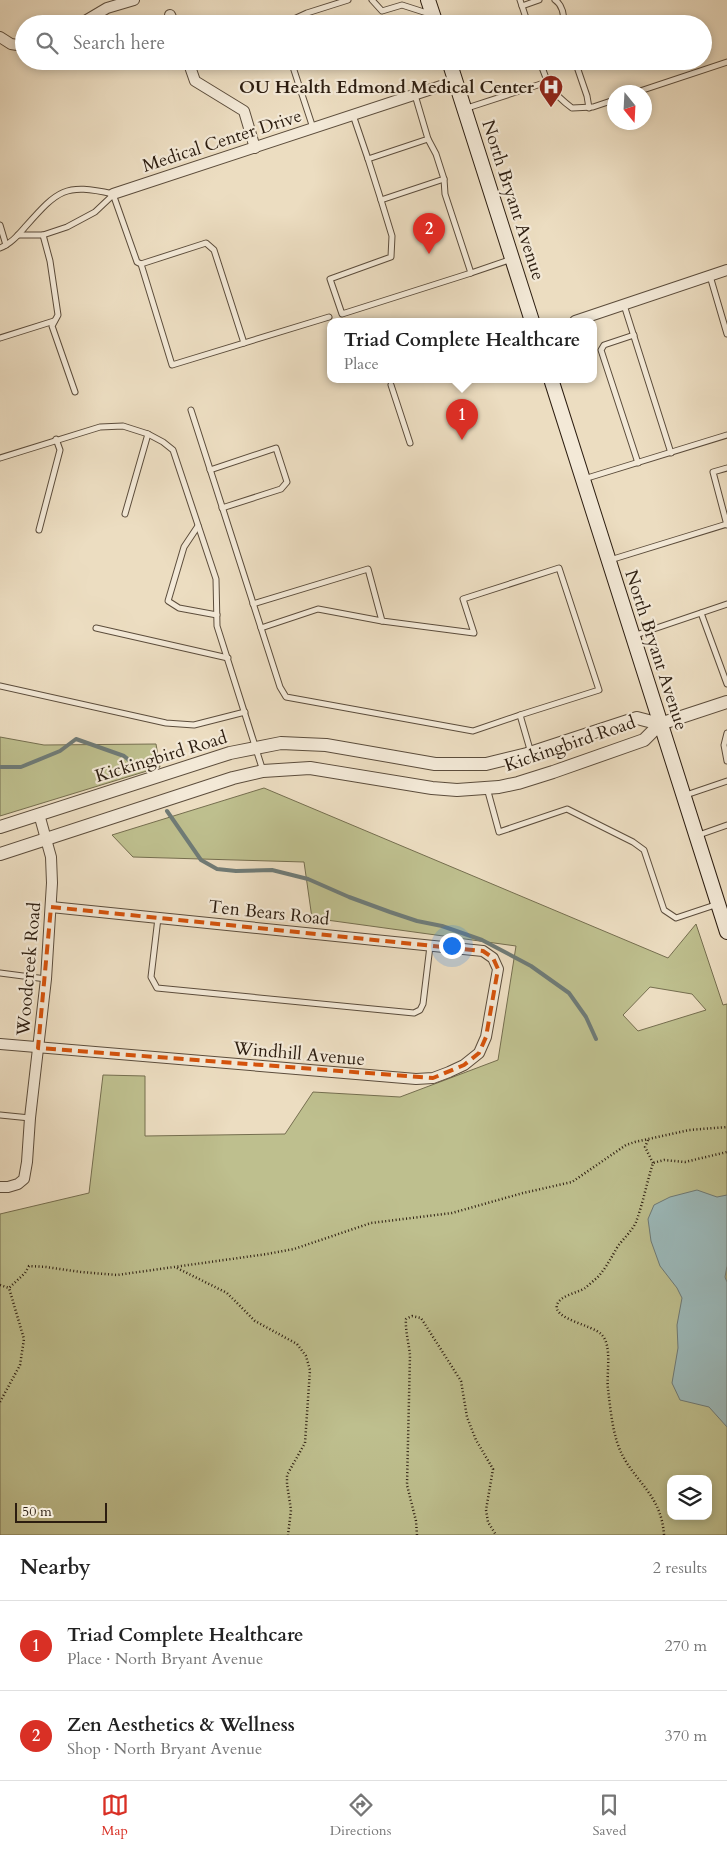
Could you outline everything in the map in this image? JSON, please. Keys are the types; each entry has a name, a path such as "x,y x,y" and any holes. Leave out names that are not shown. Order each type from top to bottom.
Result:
{"main road":[{"path":"428,0 434,15"},
{"name":"North Bryant Avenue","path":"452,70 531,318"},
{"name":"North Bryant Avenue","path":"551,383 683,796 722,909 727,932"}],"street":[{"path":"95,15 107,8 134,0"},
{"path":"0,37 15,45"},
{"path":"191,70 195,81 244,111 255,148"},
{"name":"Medical Center Drive","path":"113,194 456,82"},
{"path":"584,318 727,270"},
{"path":"660,724 726,705"},
{"name":"Kickingbird Road","path":"0,827 221,755 256,747 281,744 326,745 435,764 464,766 505,761 637,718 660,724"},
{"name":"Kickingbird Road","path":"0,854 233,778 263,771 310,768 432,788 458,790 487,788 518,783 644,740 660,724"},
{"name":"Woodcreek Road","path":"0,1187 18,1184 24,1178 27,1162 30,1118 46,979 52,883 51,857 39,814"},
{"name":"Ten Bears Road","path":"51,907 483,951"},
{"name":"Windhill Avenue","path":"0,1044 416,1080 433,1078 464,1065 480,1053 486,1037 498,969 493,958 483,951"}],"lane":[{"path":"302,15 348,0"},
{"path":"372,0 382,11 403,3 427,15"},
{"path":"525,15 521,3 539,0"},
{"path":"555,0 563,9 563,15"},
{"path":"712,67 727,62"},
{"path":"294,70 313,129"},
{"path":"543,70 546,82 554,93 572,108 589,108 607,102"},
{"path":"578,70 589,108"},
{"path":"652,87 703,70"},
{"path":"464,110 546,82"},
{"path":"415,95 428,139 436,154 444,179 445,194 471,273"},
{"path":"353,115 392,236 391,257 330,279 342,314 512,259"},
{"path":"368,159 428,139"},
{"path":"381,200 444,179"},
{"path":"0,248 6,246 18,235 49,201 64,191 88,188 113,194"},
{"path":"18,235 43,235 67,226 95,212 113,194"},
{"path":"113,194 137,262 141,264 172,365 329,317"},
{"path":"0,225 6,246"},
{"path":"43,235 50,261 58,315 52,326 75,392"},
{"path":"141,264 206,244 210,245 214,250 244,343"},
{"path":"710,276 727,334"},
{"path":"624,305 671,453"},
{"path":"0,338 54,321"},
{"path":"634,335 604,345 601,350 638,463"},
{"path":"391,385 410,443"},
{"path":"191,410 222,508 280,687 286,697 473,731 599,690 559,568 462,599 474,633 382,621 318,609 261,628"},
{"path":"0,458 56,439 100,427 123,426 148,434 173,450 216,579 217,626 263,771"},
{"path":"125,514 148,434"},
{"path":"582,480 727,435"},
{"path":"39,530 60,450 56,439"},
{"path":"210,470 276,448 287,482 281,489 222,508"},
{"path":"608,561 727,524 713,472 727,468"},
{"path":"198,526 184,547 168,601 179,608 217,615"},
{"path":"253,604 368,569 382,621"},
{"path":"632,636 727,604"},
{"path":"701,613 727,684"},
{"path":"96,628 228,658"},
{"path":"0,686 166,723 194,724 245,712"},
{"path":"520,715 531,753"},
{"path":"727,733 724,745 727,760"},
{"path":"683,796 727,781"},
{"path":"487,788 499,832 567,809 644,850 664,910 676,918 722,909"},
{"path":"696,836 727,825"},
{"path":"158,918 151,977 157,988 414,1013 420,1010 423,1004 430,946"},
{"path":"0,973 46,979"},
{"path":"0,1115 30,1118"}],"path":[{"path":"9,1288 25,1273 29,1266 117,1274 175,1268 294,1249 370,1223 452,1213 523,1193 572,1182 626,1145 689,1130 727,1127"},
{"path":"648,1140 645,1147 653,1163 636,1222 605,1269 585,1288 566,1297 556,1307 557,1312 562,1316 584,1324 606,1338 608,1347 608,1388 617,1442 627,1464 659,1508 663,1521 664,1535"},
{"path":"653,1163 664,1160 685,1162 727,1152"},
{"path":"175,1268 227,1293 255,1321 297,1344 306,1356 310,1370 305,1444 287,1475 291,1510 288,1535"},
{"path":"0,1285 9,1288"},
{"path":"0,1402 20,1365 24,1340 9,1288"},
{"path":"418,1535 407,1485 410,1355 405,1326 406,1319 412,1316 421,1318 461,1381 467,1417 476,1440 493,1469 486,1510 488,1522 496,1535"}],"highlighted area":[{"path":"51,907 483,951 493,958 498,969 486,1037 479,1053 464,1065 433,1078 38,1048"}],"green space":[{"path":"0,737 44,745 156,744 160,767 0,816"},
{"path":"264,788 668,958 696,924 723,1005 727,1004 727,1535 0,1535 0,1214 89,1193 103,1075 145,1076 145,1136 285,1134 313,1092 400,1097 498,1060 516,946 312,918 304,862 133,857 112,835","holes":["650,987 692,994 706,1010 638,1031 623,1015"]}],"water":[{"path":"697,1190 717,1197 727,1195 727,1266 725,1277 727,1282 727,1427 709,1407 680,1400 672,1383 678,1348 677,1325 682,1298 677,1288 660,1266 651,1241 648,1219 654,1205 670,1197"}],"waterway":[{"path":"0,767 21,767 60,751 76,739 124,756 140,769"},
{"path":"167,811 201,860 217,869 236,871 272,870 308,879 390,912 417,921 442,926 482,940 531,966 569,993 586,1017 596,1039"}],"place":[{"name":"OU Health Edmond Medical Center","path":"551,108"},
{"name":"Zen Aesthetics & Wellness","path":"429,254"},
{"name":"Triad Complete Healthcare","path":"462,440"}]}
